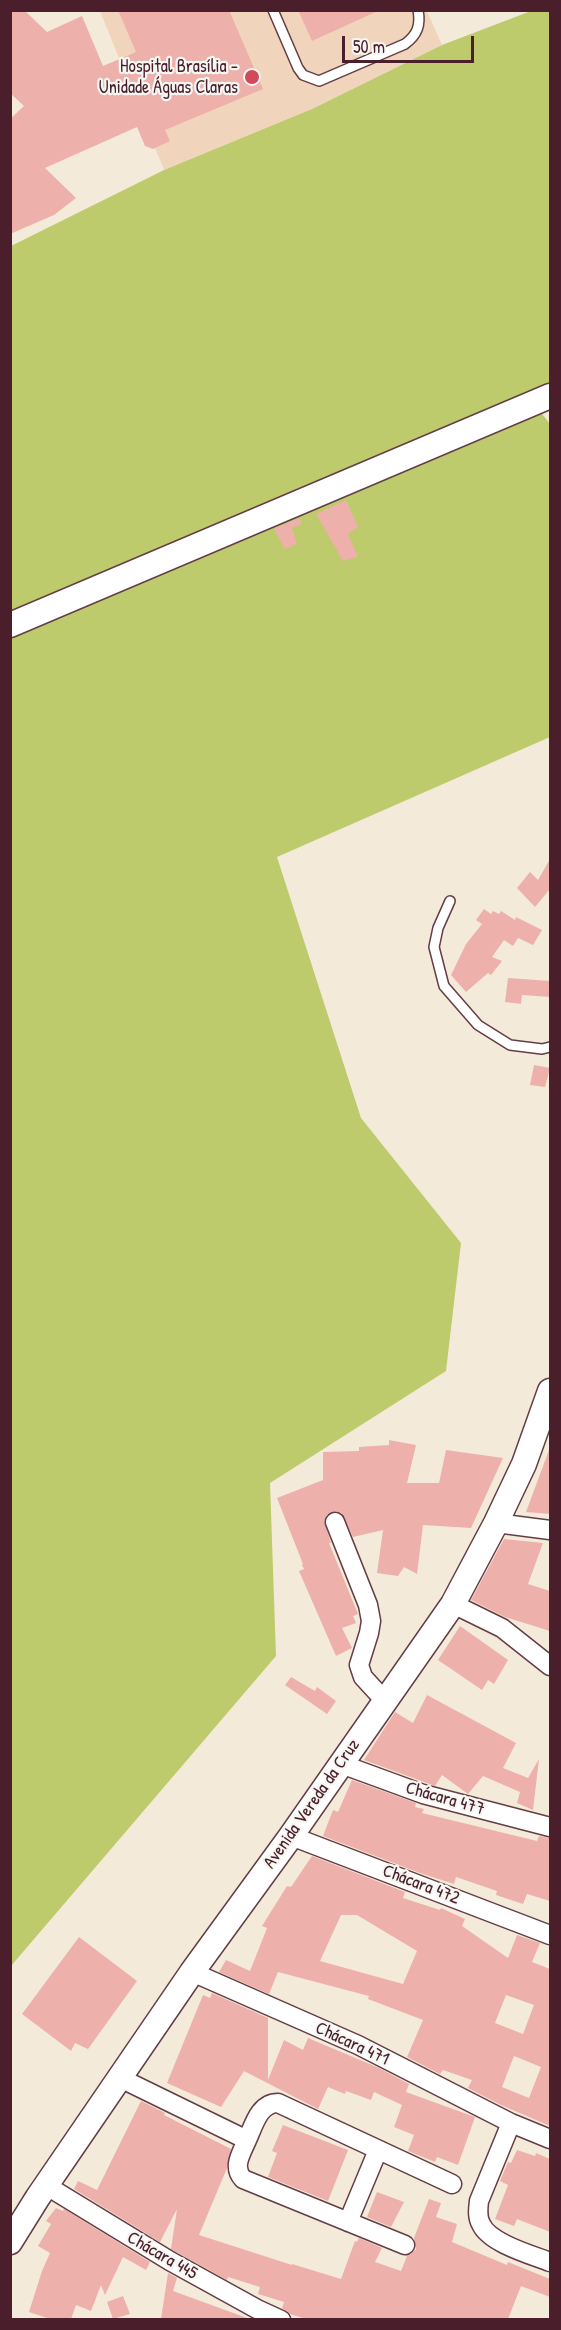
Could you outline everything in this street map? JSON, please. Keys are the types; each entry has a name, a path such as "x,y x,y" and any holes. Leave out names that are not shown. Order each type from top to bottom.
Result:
{"street":[{"path":"10,625 550,396"},
{"name":"Avenida Vereda da Cruz","path":"10,2242 42,2191 192,1972 291,1836 453,1604 496,1524 524,1464 550,1391"},
{"path":"335,1522 368,1605 371,1621 359,1665 363,1677 385,1701"},
{"path":"496,1524 550,1530"},
{"path":"453,1604 502,1628 550,1666"},
{"name":"Chácara 477","path":"341,1764 423,1794 550,1827"},
{"name":"Chácara 472","path":"291,1836 550,1935"},
{"name":"Chácara 471","path":"192,1972 358,2045 511,2123 550,2139"},
{"path":"120,2078 247,2140"},
{"path":"405,2245 243,2179 237,2173 237,2165 262,2108 269,2103 278,2103 452,2184"},
{"path":"511,2123 479,2201 478,2214 481,2226 500,2242 550,2262"},
{"path":"348,2222 378,2150"},
{"path":"10,2210 42,2191"},
{"name":"Chácara 445","path":"42,2191 257,2309 281,2319"}],"lane":[{"path":"273,10 298,68 303,75 319,81 405,44 418,30 420,20 418,10"},
{"path":"450,901 438,928 434,946 444,986 478,1025 510,1045 550,1047"}],"shaded area":[{"name":"Hospital Brasília - Unidade Águas Claras","path":"100,11 427,11 442,45 312,109 164,170"}],"green space":[{"path":"531,11 550,11 550,391 532,401 550,424 550,737 277,857 361,1118 461,1243 446,1371 270,1483 276,1656 11,1966 11,246 164,170 312,109 442,45"}],"building":[{"path":"10,10 24,10 47,32 82,16 103,66 136,52 118,10 229,10 263,89 165,130 170,141 153,149 145,146 137,127 45,168 76,198 54,215 10,234 10,119 24,106 10,93"},
{"path":"298,10 380,10 312,41"},
{"path":"346,500 358,527 348,534 358,557 343,561 316,514"},
{"path":"299,518 302,524 292,528 297,544 285,549 274,529"},
{"path":"550,859 550,889 535,907 517,888 530,872 538,880"},
{"path":"484,909 491,914 493,911 499,914 501,911 515,920 516,917 542,930 533,945 518,938 513,946 504,940 492,957 502,961 491,975 488,973 466,992 451,975 466,944 482,924 476,920"},
{"path":"508,978 550,981 550,997 522,995 521,1004 505,1002"},
{"path":"534,1065 550,1068 545,1087 530,1085"},
{"path":"389,1440 416,1445 407,1483 439,1483 446,1450 503,1458 471,1528 423,1525 417,1574 404,1567 398,1576 377,1573 383,1530 353,1537 342,1514 336,1511 327,1515 324,1521 331,1543 329,1543 358,1614 353,1616 356,1623 342,1628 352,1648 336,1656 299,1571 304,1569 303,1564 277,1498 323,1480 323,1452 359,1451 359,1447 389,1445"},
{"path":"549,1450 550,1514 526,1512"},
{"path":"504,1539 543,1543 528,1584 550,1591 550,1631 505,1617 471,1600"},
{"path":"460,1626 508,1660 494,1684 488,1680 482,1690 438,1660"},
{"path":"291,1677 315,1691 317,1687 336,1701 327,1714 285,1685"},
{"path":"427,1695 516,1743 503,1768 528,1778 539,1759 533,1810 517,1803 520,1792 483,1776 468,1794 442,1775 435,1786 364,1760 395,1712 413,1723"},
{"path":"352,1780 416,1803 415,1807 424,1809 422,1813 537,1841 539,1836 550,1838 550,1901 527,1894 523,1904 496,1895 497,1891 456,1877 454,1884 323,1836 333,1810 338,1812"},
{"path":"312,1856 405,1892 403,1898 440,1910 441,1908 465,1919 462,1926 508,1958 517,1935 540,1943 532,1962 550,1969 550,2126 468,2088 472,2080 443,2070 440,2074 407,2057 423,2020 368,1999 369,1996 278,1972 269,1994 219,1972 226,1960 250,1971 267,1928 262,1926 287,1886 291,1887","holes":["341,1915 357,1915 417,1951 403,1984 320,1961","506,1995 534,2005 523,2034 495,2023","514,2056 541,2067 529,2098 502,2087"]},
{"path":"79,1937 137,1981 88,2049 75,2043 71,2051 22,2014"},
{"path":"212,1993 268,2018 268,2080 284,2040 303,2050 308,2038 379,2068 409,2084 406,2092 475,2117 458,2165 437,2157 435,2162 408,2151 414,2135 394,2127 402,2105 374,2092 371,2100 328,2087 318,2109 244,2071 221,2107 167,2083 203,1995 210,1998"},
{"path":"141,2101 231,2149 227,2168 199,2235 341,2279 355,2241 357,2242 359,2238 382,2248 375,2262 401,2271 407,2256 416,2249 414,2238 429,2199 441,2203 436,2217 457,2224 452,2242 507,2265 508,2262 550,2279 550,2297 521,2286 508,2319 306,2319 290,2314 282,2308 284,2302 258,2294 260,2287 228,2277 227,2280 171,2249 177,2209 160,2242 74,2189 78,2181 97,2190"},
{"path":"283,2125 348,2150 328,2201 268,2177 277,2153 272,2151"},
{"path":"517,2150 535,2156 536,2153 550,2159 550,2232 517,2219 514,2226 495,2219 508,2185 500,2181 508,2162 511,2163"},
{"path":"377,2192 404,2202 391,2227 367,2217"},
{"path":"56,2208 63,2211 64,2209 150,2262 146,2270 123,2257 105,2295 101,2285 91,2311 76,2305 71,2319 50,2319 29,2312 50,2253 38,2246 51,2224 46,2221"},
{"path":"168,2273 177,2278 173,2291 247,2319 161,2319"},
{"path":"123,2296 130,2314 113,2319 107,2302"}],"place":[{"name":"Hospital Brasília - Unidade Águas Claras","path":"252,77"}]}
